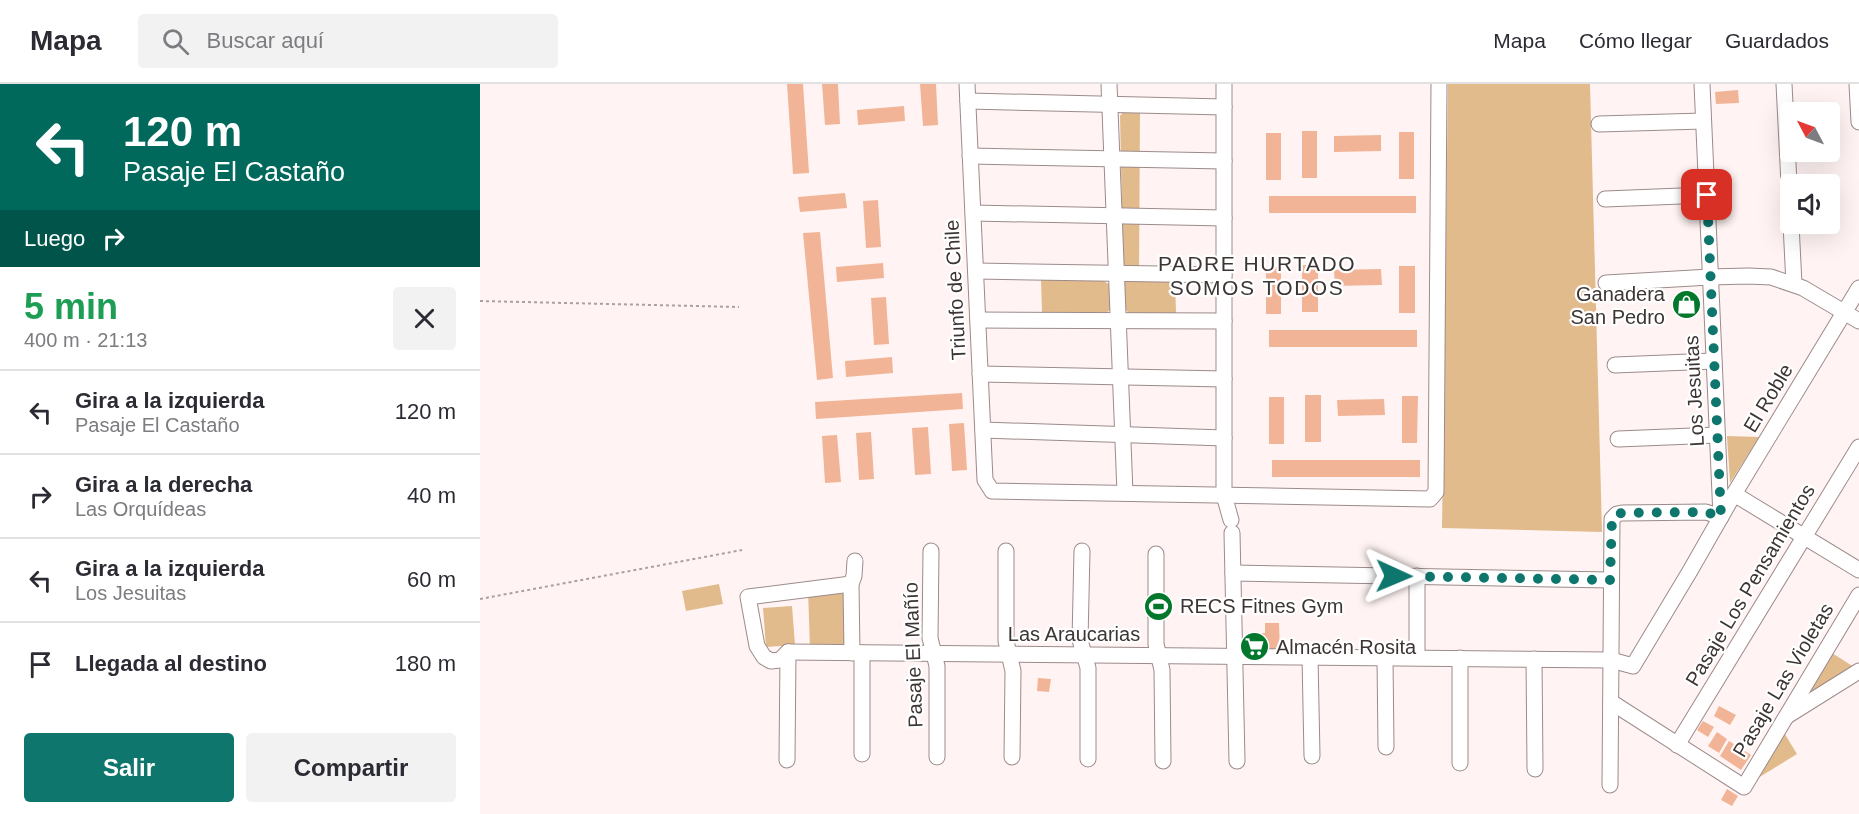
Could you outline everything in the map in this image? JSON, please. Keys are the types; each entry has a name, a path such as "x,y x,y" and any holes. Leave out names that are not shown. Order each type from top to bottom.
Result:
{"street":[{"name":"Triunfo de Chile","path":"967,84 985,480 992,491 1125,493"},
{"path":"1109,84 1125,493 1430,499 1436,492 1439,84"},
{"path":"1224,84 1224,495 1232,527 1237,761"},
{"name":"Los Jesuitas","path":"1702,84 1721,517"},
{"path":"1784,84 1794,284"},
{"path":"1857,84 1859,122"},
{"path":"968,101 1224,107"},
{"path":"1599,124 1704,121"},
{"path":"970,156 1224,161"},
{"path":"1605,198 1707,195"},
{"path":"973,213 1224,218"},
{"path":"976,271 1224,275"},
{"path":"1606,283 1759,276 1794,284 1859,321"},
{"name":"El Roble","path":"1611,660 1633,666 1859,288"},
{"path":"978,320 1224,321"},
{"path":"1615,365 1714,361"},
{"path":"980,374 1224,379"},
{"path":"983,430 1224,438"},
{"path":"1618,439 1718,435"},
{"name":"Pasaje Los Pensamientos","path":"1677,745 1859,447"},
{"path":"1734,494 1859,570"},
{"path":"1610,785 1612,519 1622,513 1706,512 1721,517"},
{"name":"Pasaje El Mañío","path":"931,551 930,638 937,666 938,757"},
{"path":"1006,551 1006,641 1013,671 1012,757"},
{"path":"1082,551 1080,640 1088,668 1088,759"},
{"path":"1156,554 1156,644 1162,670 1163,761"},
{"path":"855,561 851,584 862,754"},
{"path":"1233,573 1610,580"},
{"path":"1417,576 1417,658"},
{"name":"Las Araucarias","path":"851,584 748,597 760,652 771,661 780,660 789,652 1611,660"},
{"name":"Pasaje Las Violetas","path":"1677,745 1744,787 1859,595"},
{"path":"787,760 789,652"},
{"path":"1310,657 1312,756"},
{"path":"1385,658 1386,747"},
{"path":"1460,658 1460,763"},
{"path":"1534,659 1535,768"},
{"path":"1785,717 1859,671"},
{"path":"1611,702 1677,745"}],"path":[{"path":"480,302 739,307"},
{"path":"480,599 742,550"}],"shaded area":[{"path":"1448,84 1590,84 1602,532 1442,528"},
{"path":"1124,111 1140,111 1139,280 1175,281 1176,313 1129,313 1124,308 1120,116"},
{"path":"1041,279 1104,281 1111,286 1112,308 1105,314 1042,312"},
{"path":"1727,436 1759,437 1730,483"},
{"path":"719,584 723,604 686,611 682,591"},
{"path":"845,589 846,648 810,649 808,590"},
{"path":"792,606 795,645 766,647 763,608"},
{"path":"1832,653 1854,667 1804,699"},
{"path":"1783,731 1797,754 1758,778"}],"building":[{"path":"787,84 803,84 809,173 793,174"},
{"path":"822,84 838,84 840,124 825,125"},
{"path":"920,84 936,84 938,125 923,126"},
{"path":"1738,90 1739,103 1716,104 1715,92"},
{"path":"904,106 905,121 858,125 857,110"},
{"path":"1302,131 1317,131 1317,178 1302,178"},
{"path":"1399,132 1414,132 1414,179 1399,179"},
{"path":"1266,133 1281,133 1281,180 1266,180"},
{"path":"1381,135 1381,151 1334,152 1334,136"},
{"path":"845,193 847,208 800,212 798,197"},
{"path":"1269,196 1416,196 1416,213 1269,213"},
{"path":"878,200 881,247 866,248 863,201"},
{"path":"820,232 833,378 817,380 803,233"},
{"path":"883,263 884,278 837,282 836,267"},
{"path":"1302,265 1318,265 1318,312 1302,312"},
{"path":"1399,266 1415,266 1415,313 1399,313"},
{"path":"1266,267 1281,267 1281,314 1266,314"},
{"path":"1381,269 1382,285 1335,286 1334,270"},
{"path":"886,297 889,344 874,345 871,298"},
{"name":"Ganadera San Pedro","path":"1678,300 1693,300 1693,309 1678,309"},
{"path":"1269,330 1417,330 1417,347 1269,347"},
{"path":"892,357 893,373 846,377 845,361"},
{"path":"962,393 963,409 816,419 815,402"},
{"path":"1305,395 1321,395 1321,442 1305,442"},
{"path":"1402,396 1418,396 1417,443 1402,443"},
{"path":"1269,397 1284,397 1284,444 1269,444"},
{"path":"1384,399 1385,415 1338,416 1337,400"},
{"path":"964,423 967,470 952,471 949,424"},
{"path":"928,427 931,474 915,475 912,428"},
{"path":"871,432 874,479 859,480 856,433"},
{"path":"837,435 841,482 825,483 822,436"},
{"path":"1272,460 1420,460 1420,477 1272,477"},
{"path":"1265,623 1279,623 1280,652 1250,652 1250,633 1265,633"},
{"path":"1038,678 1051,679 1049,692 1037,691"},
{"path":"1719,706 1736,715 1730,725 1714,716"},
{"path":"1703,721 1714,727 1708,737 1697,730"},
{"path":"1717,732 1727,739 1719,753 1708,746"},
{"path":"1729,741 1751,755 1741,770 1720,756"},
{"path":"1727,789 1738,796 1732,806 1721,800"}],"place":[{"name":"Ganadera San Pedro","path":"1686,305"},
{"name":"RECS Fitnes Gym","path":"1159,606"},
{"name":"Almacén Rosita","path":"1255,647"}],"district":[{"name":"PADRE HURTADO SOMOS TODOS","path":"1257,276"}],"route":[{"path":"1394,576 1610,580 1612,519 1617,514 1706,512 1721,517 1707,195"}]}
